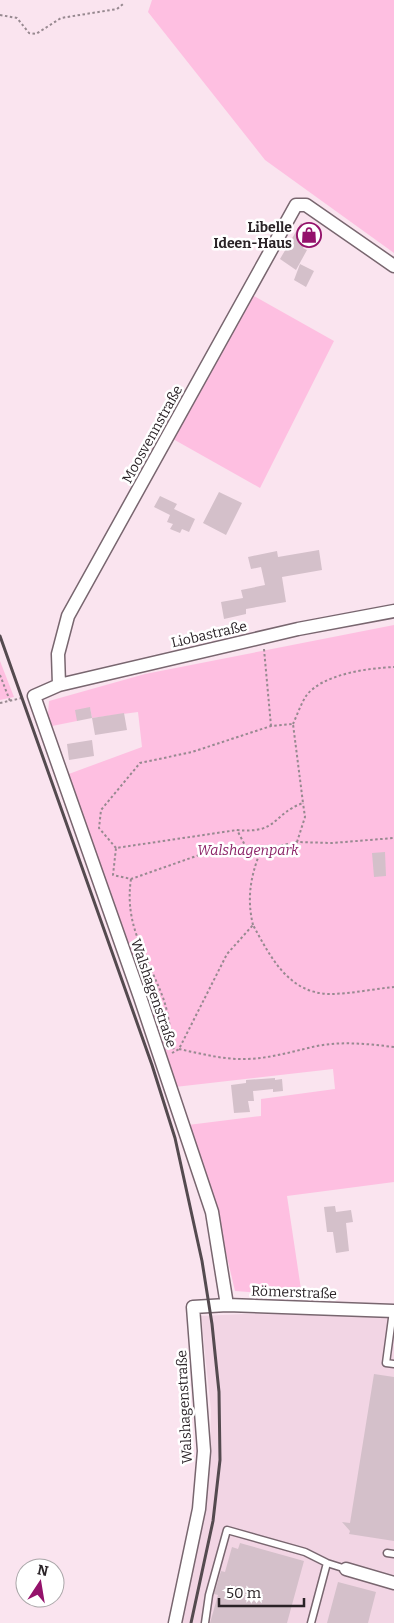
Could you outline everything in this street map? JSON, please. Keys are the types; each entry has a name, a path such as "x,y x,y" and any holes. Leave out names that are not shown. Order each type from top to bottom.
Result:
{"street":[{"name":"Moosvennstraße","path":"59,685 58,654 68,616 296,205 306,205 394,266"},
{"name":"Liobastraße","path":"34,696 59,685 262,637 394,611"},
{"name":"Walshagenstraße","path":"34,696 140,997 212,1212 228,1305"},
{"name":"Römerstraße","path":"194,1307 228,1305 393,1311"},
{"name":"Walshagenstraße","path":"175,1623 199,1509 204,1451 194,1307"},
{"path":"346,1569 394,1583"}],"lane":[{"path":"393,1311 386,1363 394,1364"},
{"path":"205,1623 209,1595 227,1530 305,1552 327,1563 346,1569"},
{"path":"310,1623 327,1563"}],"path":[{"path":"0,15 17,18 29,34 36,34 61,18 117,9 123,4"},
{"path":"262,637 271,726"},
{"path":"297,842 304,817 293,724 306,696 318,685 339,676 394,667"},
{"path":"0,675 10,701"},
{"path":"0,703 34,696"},
{"path":"293,724 271,726 192,752 140,763 101,810 99,828 116,848 113,875 131,879 202,854 248,851 259,855 283,844 297,842 332,843 394,838"},
{"path":"116,848 237,830 256,832 268,827 292,807 303,803"},
{"path":"237,830 248,851"},
{"path":"259,855 249,892 249,910 253,925 270,956 290,981 310,991 328,994 394,987"},
{"path":"131,879 129,908 141,946 163,997 174,1052"},
{"path":"253,925 227,954 180,1049 224,1058 248,1059 277,1056 318,1046 349,1042 394,1047"}],"shaded area":[{"path":"245,1314 394,1316 394,1623 182,1623 204,1510 210,1459 211,1410 201,1316"}],"green space":[{"path":"152,0 394,0 394,253 265,160 148,12"},
{"path":"252,295 334,341 260,488 173,439"},
{"name":"Walshagenpark","path":"394,625 394,1182 287,1196 302,1296 235,1291 216,1210 188,1125 261,1116 261,1099 335,1089 333,1069 175,1087 66,775 142,747 138,712 92,718 90,708 77,721 47,727 49,701 145,674"},
{"path":"0,661 14,697 0,700"}],"building":[{"path":"301,223 312,229 312,232 303,248 307,250 296,270 280,259"},
{"path":"300,264 314,271 306,287 294,280"},
{"path":"219,492 242,503 226,535 203,523"},
{"path":"160,496 177,504 174,509 195,519 189,532 182,529 180,533 170,529 173,524 167,522 170,515 154,507"},
{"path":"319,550 322,570 282,577 286,602 246,609 246,614 224,619 221,602 243,598 241,590 265,585 261,567 251,569 248,557 277,551 278,557"},
{"path":"90,707 92,718 77,721 75,710"},
{"path":"124,713 127,730 95,735 92,718"},
{"path":"92,740 94,756 69,760 67,744"},
{"path":"385,852 386,876 374,877 372,853"},
{"path":"275,1078 275,1080 282,1079 283,1091 273,1092 273,1089 253,1091 254,1101 248,1101 250,1112 234,1113 231,1085 246,1083 246,1080"},
{"path":"335,1206 336,1212 351,1210 353,1222 346,1223 349,1251 336,1253 333,1232 327,1232 324,1207"},
{"path":"374,1374 394,1377 394,1541 349,1534 350,1531 342,1522 350,1523"},
{"path":"240,1543 304,1561 287,1623 210,1623 218,1595 214,1594 221,1571 225,1572 232,1547 238,1549"},
{"path":"338,1582 376,1592 368,1623 327,1623"}],"railway":[{"path":"0,636 152,1065 175,1138 202,1261 212,1324 219,1392 220,1460 213,1521 191,1623"}],"place":[{"name":"Libelle Ideen-Haus","path":"309,235"}]}
